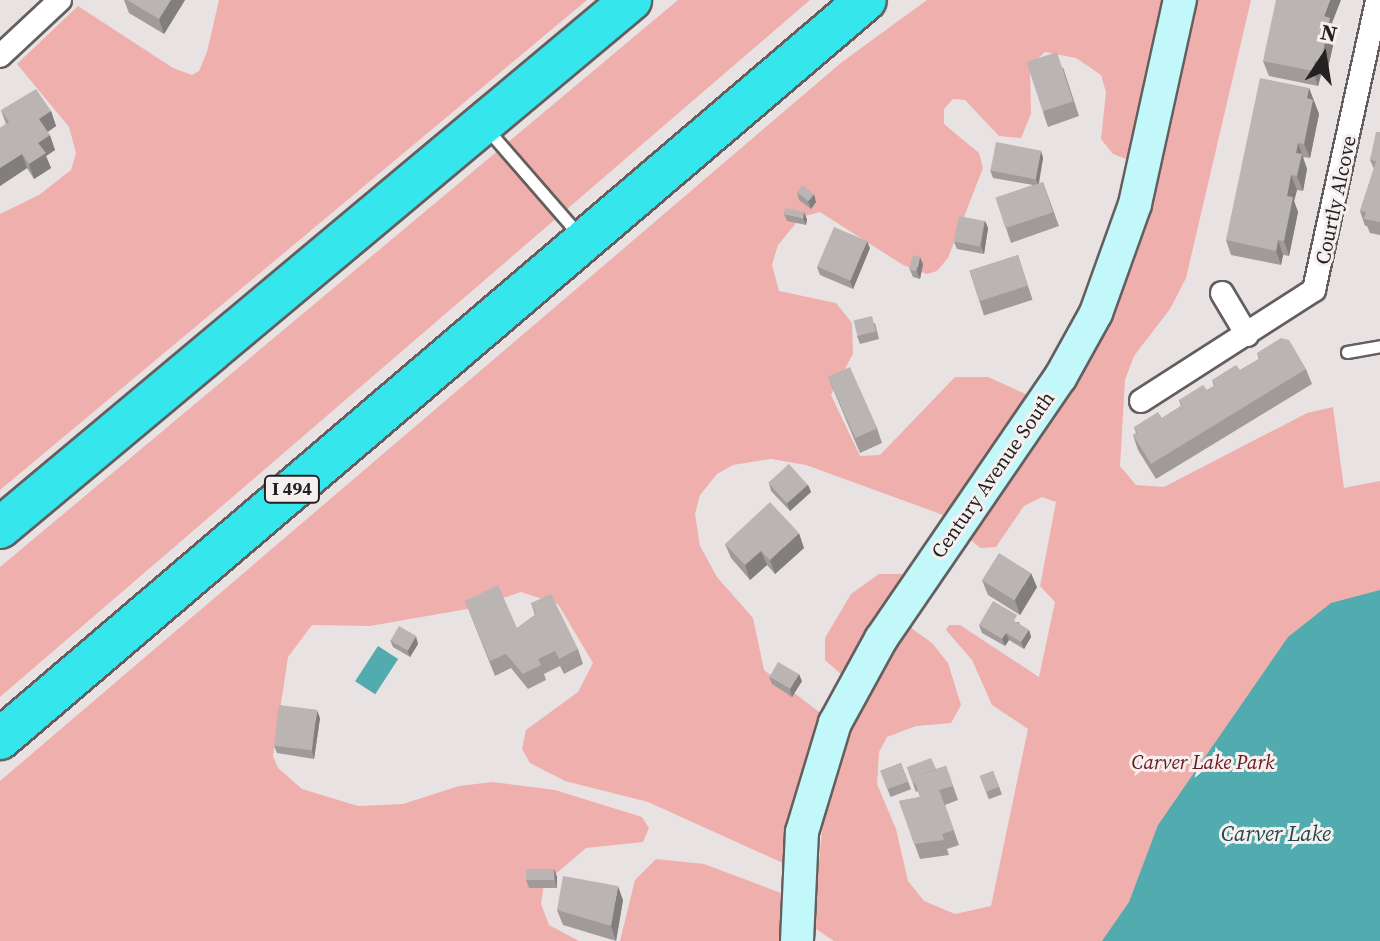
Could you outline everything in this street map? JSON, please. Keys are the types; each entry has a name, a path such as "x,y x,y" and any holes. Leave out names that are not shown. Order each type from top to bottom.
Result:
{"highway":[{"path":"0,528 631,0"},
{"name":"I 494","path":"0,739 866,0"}],"street":[{"path":"0,56 60,0"},
{"name":"Century Avenue South","path":"797,941 802,832 835,723 881,639 1060,378 1096,313 1135,204 1180,0"},
{"name":"Courtly Alcove","path":"1141,401 1303,301 1317,283 1377,0"},
{"path":"1222,293 1247,335"}],"lane":[{"path":"483,124 584,240"},
{"path":"1347,352 1380,346"}],"green space":[{"path":"219,0 587,0 0,490 0,214 39,195 71,170 76,153 69,127 17,64 78,6 173,68 192,75 199,71 207,52"},
{"path":"678,0 810,0 0,697 0,567"},
{"path":"927,0 1164,0 1129,160 1113,154 1101,139 1106,92 1101,75 1076,58 1045,52 1030,66 1031,114 1021,138 999,136 965,100 953,99 944,109 944,124 979,153 983,168 948,258 937,271 927,274 903,265 820,212 801,217 778,245 772,265 779,291 836,303 852,323 853,354 831,395 860,456 880,455 955,377 988,377 1030,396 946,516 806,465 771,459 733,465 717,474 700,495 695,514 700,546 717,577 753,618 764,670 823,715 797,790 783,863 648,802 565,781 530,763 522,749 526,730 578,692 593,663 558,604 521,592 473,608 370,626 312,625 288,657 273,756 278,768 302,789 358,806 403,804 459,786 493,782 555,790 642,817 649,828 643,842 586,848 544,884 541,904 549,925 579,941 0,941 0,781 842,62"},
{"name":"Carver Lake Park","path":"1195,0 1251,0 1186,278 1170,309 1134,356 1125,380 1120,466 1136,485 1164,487 1307,413 1333,407 1344,488 1380,481 1380,941 834,941 813,927 825,798 851,722 907,625 932,643 948,663 961,705 951,723 916,726 887,737 879,752 877,784 896,829 908,881 924,901 955,914 991,906 1028,729 992,705 972,660 946,630 949,625 960,625 1039,677 1055,602 1040,586 1056,502 1042,497 1024,506 996,547 980,548 969,538 1056,414 1112,318 1152,197"},
{"path":"879,574 905,574 842,675 825,660 825,638 851,594"},
{"path":"656,859 704,864 781,893 782,941 620,941 635,880"}],"water":[{"name":"Carver Lake","path":"1380,590 1380,941 1102,941 1129,902 1158,825 1288,637 1331,603"},
{"path":"378,646 398,659 375,694 355,681"}],"building":[{"path":"127,0 171,0 159,19"},
{"path":"1276,0 1330,0 1324,16 1330,18 1321,62 1315,61 1313,71 1263,61"},
{"path":"1057,52 1073,101 1043,111 1027,62"},
{"path":"1260,78 1309,88 1307,98 1313,100 1304,144 1298,143 1296,153 1302,154 1297,176 1291,175 1287,196 1293,197 1284,241 1278,240 1276,251 1226,240"},
{"path":"36,89 51,111 39,119 50,135 38,143 46,153 29,164 22,154 0,168 0,128 9,122 1,110"},
{"path":"1376,132 1380,132 1380,222 1364,219 1366,212 1360,211 1376,161 1370,160"},
{"path":"996,142 1041,151 1036,179 990,170"},
{"path":"1043,182 1053,212 1005,228 995,197"},
{"path":"802,185 814,194 809,201 797,192"},
{"path":"785,208 804,212 802,218 784,214"},
{"path":"959,216 985,221 980,246 954,242"},
{"path":"834,227 867,241 850,281 817,267"},
{"path":"913,255 920,257 916,271 909,269"},
{"path":"1018,255 1028,285 979,301 969,271"},
{"path":"872,316 876,332 857,336 854,321"},
{"path":"1281,338 1289,340 1306,369 1151,464 1133,435 1137,433 1134,427 1158,412 1162,418 1172,412 1182,405 1179,400 1203,385 1207,390 1215,385 1212,380 1236,365 1240,370 1249,365 1260,358 1257,353"},
{"path":"850,367 877,428 855,438 828,377"},
{"path":"789,464 808,485 787,504 768,483"},
{"path":"770,502 799,533 770,560 761,551 745,565 725,544"},
{"path":"999,553 1031,573 1014,600 982,580"},
{"path":"498,585 517,628 536,614 531,603 551,594 578,649 559,659 555,651 538,659 541,665 523,674 506,654 490,661 465,601"},
{"path":"993,601 1017,615 1014,621 1029,630 1021,642 1006,633 1002,639 979,625"},
{"path":"399,626 416,636 408,651 390,641"},
{"path":"778,662 799,674 790,689 770,677"},
{"path":"279,705 317,710 312,750 274,746"},
{"path":"931,758 936,769 913,777 913,784 907,767"},
{"path":"901,763 908,782 887,789 880,771"},
{"path":"946,766 953,786 939,790 954,830 942,834 944,840 914,844 899,801 920,797 913,777"},
{"path":"993,771 999,787 986,792 980,776"},
{"path":"526,869 554,869 554,880 526,880"},
{"path":"563,876 618,886 611,926 557,910"}]}
